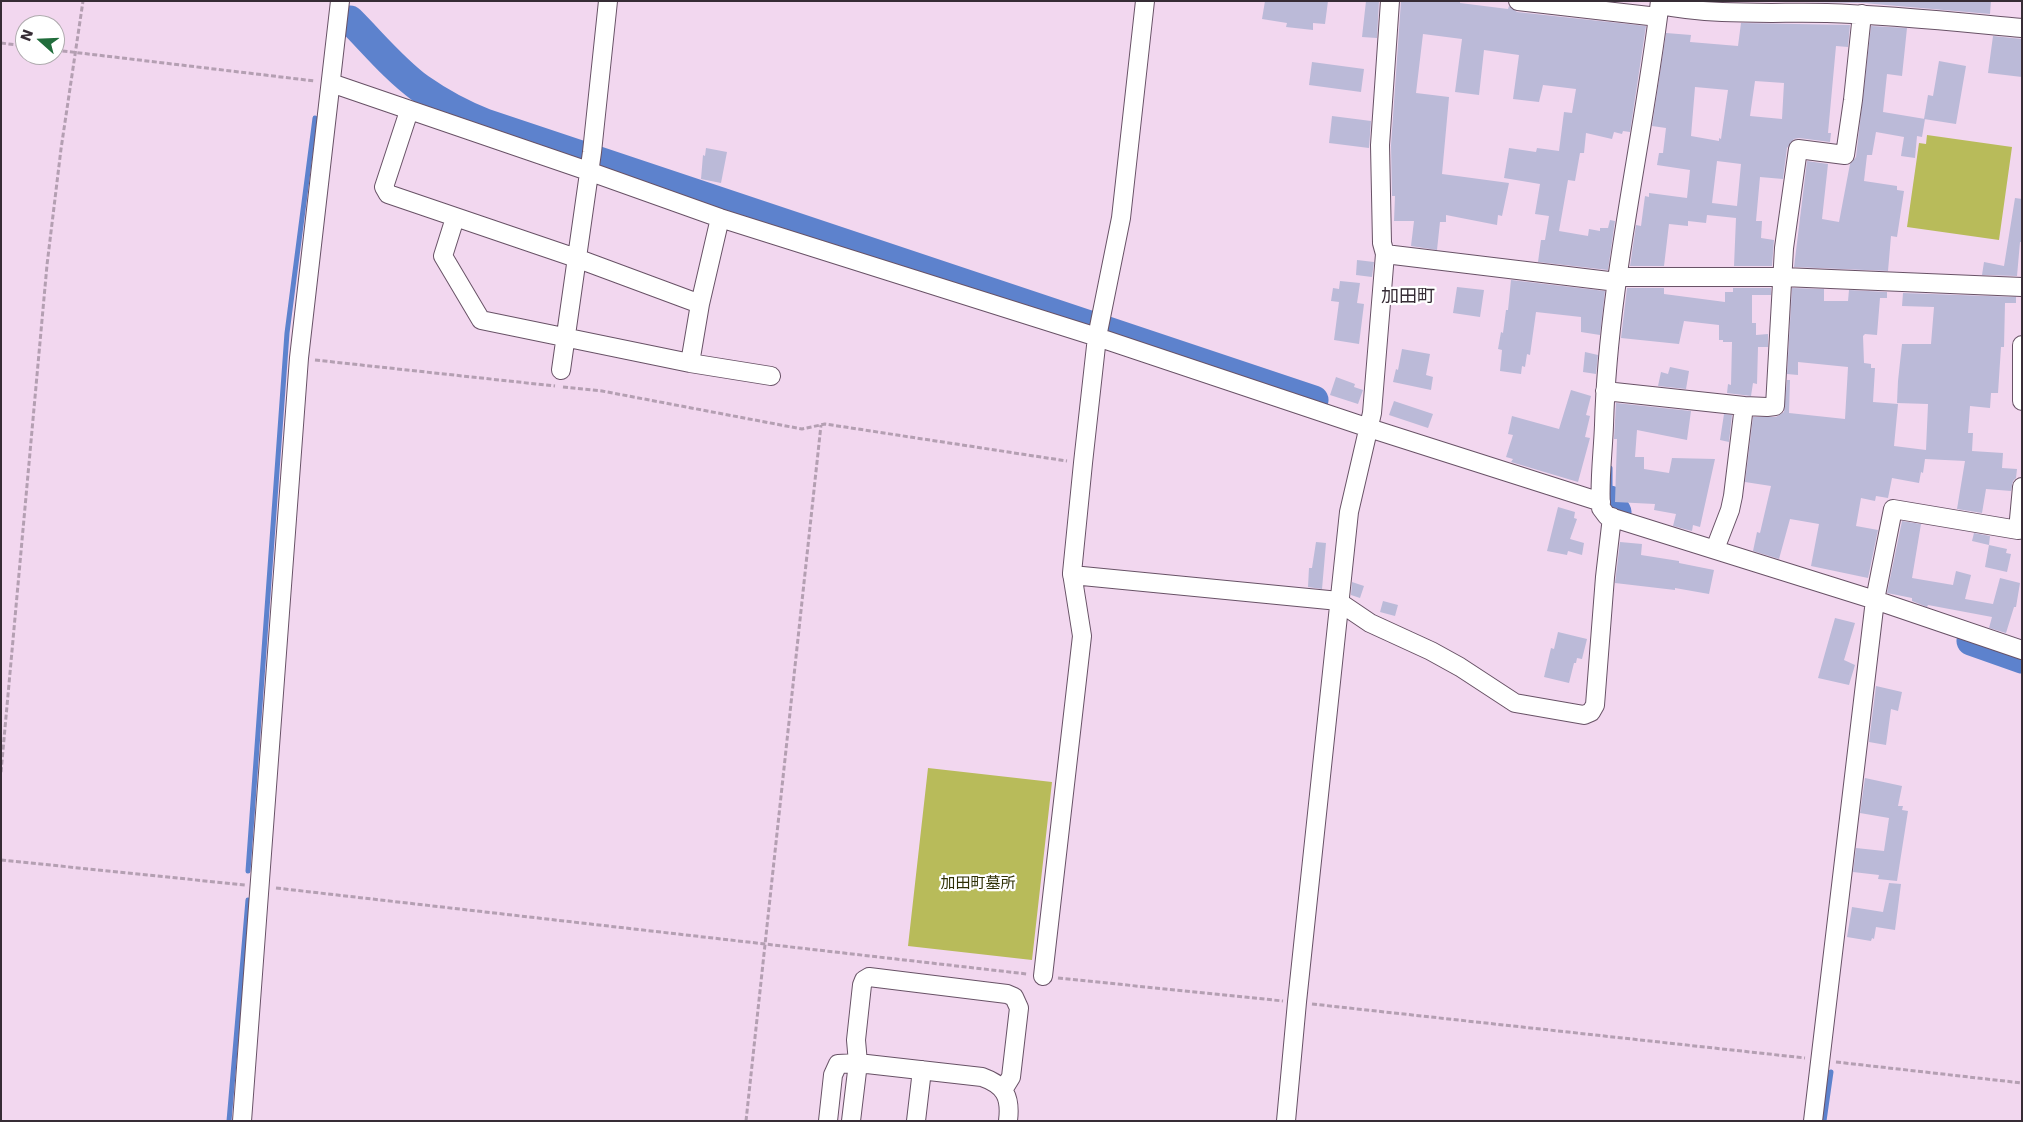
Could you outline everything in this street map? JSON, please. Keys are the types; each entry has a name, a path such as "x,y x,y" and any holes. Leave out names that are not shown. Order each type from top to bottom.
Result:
{"street":[{"path":"242,1121 299,358 340,1"},
{"path":"561,370 590,162 608,1"},
{"path":"1043,976 1082,636 1072,574 1083,463 1098,331 1121,218 1145,1"},
{"path":"1286,1121 1349,512 1370,422 1385,254 1382,243 1380,146 1390,1"},
{"path":"1518,1 1730,12 1865,10 2022,28"},
{"path":"1659,8 1649,86 1618,280 1605,391 1601,508 1607,516 1875,600 2022,650"},
{"path":"1605,391 1744,406 1775,406 1784,248 1798,149 1845,154 1865,10"},
{"path":"331,83 410,110 590,162 720,218 1098,331 1370,422 1600,502"},
{"path":"410,110 384,187 388,194 576,258 700,304"},
{"path":"455,218 444,256 481,320 690,364 770,376"},
{"path":"690,364 700,304 720,218"},
{"path":"1385,254 1618,280 1783,277 1895,280 2022,287"},
{"path":"2022,345 2022,401"},
{"path":"1715,549 1730,510 1733,496 1744,406"},
{"path":"1813,1121 1875,600 1893,509 2018,530 2022,487"},
{"path":"1072,574 1339,601 1370,623 1431,651 1460,667 1515,703 1584,715 1591,712 1595,705 1605,577 1612,517"},
{"path":"851,1121 858,1063 856,1040 862,985 864,980 869,977 1007,994 1014,997 1019,1008 1011,1078 1003,1090"},
{"path":"828,1121 833,1075 838,1064 858,1063 982,1077 996,1082 1008,1099 1008,1121"},
{"path":"916,1121 922,1070"}],"path":[{"path":"1,772 47,265 60,149 83,1"},
{"path":"1,44 15,45"},
{"path":"65,51 331,83"},
{"path":"299,358 602,391 802,429 825,424 1083,463"},
{"path":"746,1121 821,425"},
{"path":"1,860 260,887 1043,976 1297,1002 2022,1083"}],"green space":[{"path":"1927,135 2012,147 1999,240 1907,227 1919,143 1926,144"},
{"name":"加田町墓所","path":"928,768 1052,782 1032,960 908,946"}],"building":[{"path":"1265,1 1328,1 1325,24 1313,23 1313,30 1286,27 1287,23 1262,19"},
{"path":"1366,1 1379,1 1377,38 1362,37"},
{"path":"1401,1 1460,1 1460,3 1508,9 1509,6 1517,12 1646,26 1630,132 1623,131 1622,134 1614,132 1612,139 1586,133 1584,153 1580,153 1575,181 1568,180 1559,231 1588,236 1589,229 1600,231 1600,228 1608,228 1610,220 1615,221 1608,270 1538,262 1541,240 1545,240 1549,216 1535,214 1540,184 1504,178 1509,148 1536,152 1537,148 1559,151 1564,112 1572,113 1576,89 1543,85 1539,102 1513,99 1519,55 1484,50 1479,95 1455,92 1462,39 1423,34 1416,93 1449,97 1442,174 1509,183 1502,216 1498,215 1497,225 1446,215 1446,222 1440,222 1437,250 1411,246 1414,221 1394,221 1395,196 1392,196 1391,145"},
{"path":"1743,1 1991,1 1990,14 1863,3"},
{"path":"1741,23 1850,25 1848,47 1836,46 1828,133 1831,133 1830,142 1794,139 1787,148 1783,179 1760,177 1756,221 1762,221 1761,238 1774,240 1772,266 1734,266 1736,218 1707,215 1706,223 1688,221 1688,226 1669,224 1664,266 1630,266 1636,225 1641,226 1645,196 1649,197 1649,193 1687,198 1690,170 1657,165 1659,153 1663,153 1666,128 1652,126 1666,33 1691,35 1690,42 1738,46","holes":["1755,81 1784,83 1782,119 1750,116","1695,87 1728,90 1721,139 1719,138 1719,141 1691,136","1717,161 1741,164 1737,206 1712,203"]},
{"path":"1871,26 1907,28 1902,76 1887,74 1883,112 1925,119 1922,137 1917,136 1915,158 1901,156 1904,137 1876,132 1872,155 1867,155 1864,181 1897,186 1897,190 1904,191 1897,237 1891,236 1888,271 1794,267 1807,161 1828,164 1822,219 1839,222 1850,164 1856,157"},
{"path":"1993,36 2022,39 2022,77 1988,73"},
{"path":"1939,61 1966,66 1956,124 1924,119 1928,95 1933,96"},
{"path":"1312,62 1364,69 1361,92 1309,85"},
{"path":"1332,116 1371,121 1369,148 1329,143"},
{"path":"706,148 727,152 721,183 701,179 703,155 705,156"},
{"path":"2015,198 2022,199 2022,242 2020,242 2017,276 1982,275 1984,262 2004,266"},
{"path":"1357,260 1374,262 1372,277 1356,275"},
{"path":"1511,280 1605,291 1600,335 1581,332 1581,317 1536,312 1530,355 1527,354 1525,367 1522,366 1521,374 1500,371 1502,350 1498,349 1501,332 1503,333 1506,310 1508,310"},
{"path":"1340,281 1360,283 1357,303 1364,304 1359,344 1334,340 1339,302 1331,301 1333,288 1339,289"},
{"path":"1457,287 1484,290 1480,317 1453,313"},
{"path":"1627,288 1664,288 1664,294 1725,302 1725,292 1733,292 1733,288 1771,288 1771,295 1752,295 1752,323 1756,323 1756,335 1768,334 1768,347 1758,347 1757,384 1753,383 1751,396 1727,393 1728,384 1731,385 1732,342 1719,340 1719,325 1684,321 1679,344 1621,338"},
{"path":"1792,288 1824,289 1824,301 1848,301 1849,290 1887,292 1887,298 1880,298 1877,335 1865,334 1863,336 1864,363 1871,364 1871,368 1875,368 1873,402 1898,404 1894,446 1926,450 1928,404 1897,403 1898,381 1902,344 1931,344 1934,307 1902,306 1903,293 2016,297 2016,303 2005,303 2004,347 2001,347 1998,393 1991,393 1990,408 1970,406 1968,433 1973,433 1972,451 2003,453 2002,468 2017,469 2011,491 1986,489 1982,513 1957,509 1965,461 1925,459 1919,483 1892,478 1888,498 1876,496 1875,501 1861,498 1856,526 1878,530 1868,578 1811,566 1819,524 1790,519 1779,559 1753,551 1757,532 1760,533 1771,486 1745,482 1753,417 1776,417 1784,412 1787,380 1790,380 1789,413 1845,419 1848,367 1798,362 1798,375 1787,374"},
{"path":"1402,349 1430,354 1426,375 1433,377 1431,390 1393,382 1396,369 1398,370"},
{"path":"1585,352 1598,355 1596,374 1583,372"},
{"path":"1670,367 1689,371 1686,389 1658,386 1661,372 1668,374"},
{"path":"1336,377 1355,384 1354,387 1363,390 1358,404 1330,395"},
{"path":"1571,390 1591,396 1586,415 1590,416 1585,437 1590,438 1578,482 1511,462 1513,459 1506,457 1513,435 1508,434 1512,416 1559,429"},
{"path":"1394,401 1433,414 1428,428 1389,415"},
{"path":"1616,403 1691,411 1687,440 1637,430 1635,457 1644,457 1644,469 1669,473 1672,458 1715,459 1700,527 1693,525 1692,531 1673,526 1676,514 1654,510 1655,504 1615,502 1617,439 1614,439"},
{"path":"1724,414 1732,415 1729,442 1720,440"},
{"path":"1558,507 1575,512 1574,518 1577,519 1570,539 1584,543 1582,555 1568,551 1567,555 1547,551"},
{"path":"1902,521 1921,524 1912,578 1953,585 1956,571 1971,575 1965,599 1993,604 2000,578 2020,583 2016,607 2014,607 2006,633 1989,628 1992,617 1928,605 1927,607 1912,601 1912,598 1887,593"},
{"path":"1974,533 1990,536 1989,545 1972,541"},
{"path":"1316,542 1326,543 1322,589 1308,587 1309,568 1312,568"},
{"path":"1620,542 1642,544 1641,555 1679,561 1679,563 1714,570 1709,594 1675,588 1675,590 1615,583"},
{"path":"1989,545 2007,549 2006,553 2011,554 2007,572 1985,567"},
{"path":"1352,582 1364,586 1360,598 1351,595"},
{"path":"1383,601 1398,605 1395,616 1380,612"},
{"path":"1835,618 1855,623 1844,660 1855,665 1849,685 1818,678"},
{"path":"1558,632 1587,639 1582,659 1577,658 1576,663 1574,663 1569,683 1544,677 1551,648 1554,649"},
{"path":"1876,686 1902,692 1898,711 1891,709 1886,745 1869,742"},
{"path":"1865,778 1902,786 1898,806 1903,806 1902,810 1908,811 1897,881 1878,879 1879,875 1853,872 1856,848 1884,851 1889,818 1860,813"},
{"path":"1889,883 1901,884 1895,930 1876,927 1874,939 1872,938 1871,941 1847,937 1852,907 1883,912"}],"waterway":[{"path":"350,20 410,81 451,107 485,123 1314,400"},
{"path":"248,871 287,333 315,118"},
{"path":"1610,468 1610,495 1612,502"},
{"path":"1610,500 1617,512"},
{"path":"1971,641 2022,659"},
{"path":"229,1121 248,900"},
{"path":"1824,1121 1831,1072"}],"district":[{"name":"加田町","path":"1408,297"}]}
